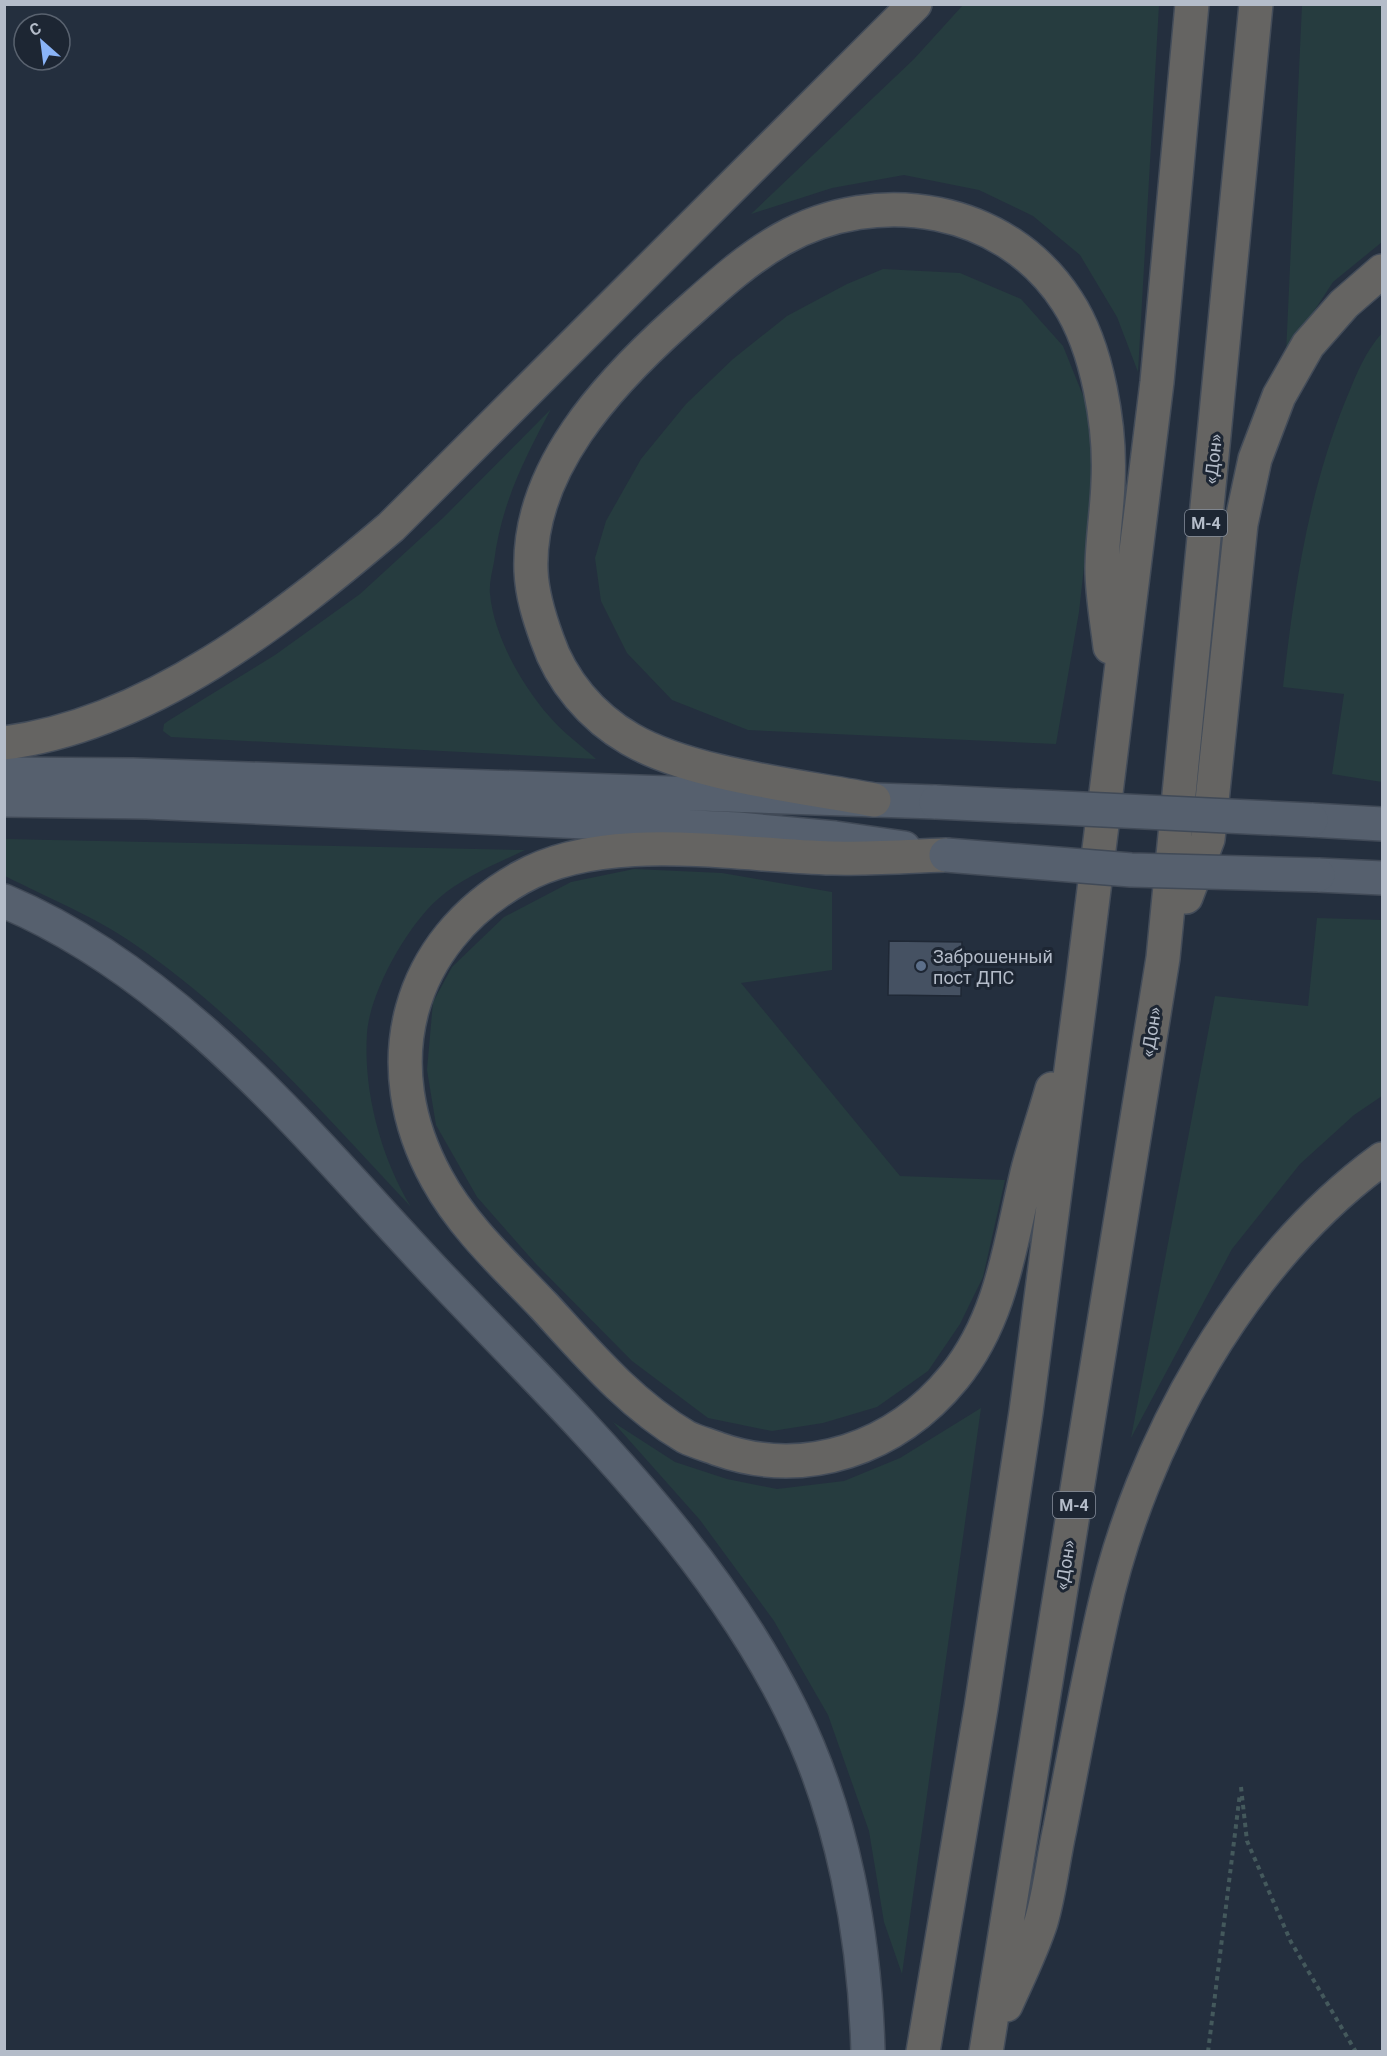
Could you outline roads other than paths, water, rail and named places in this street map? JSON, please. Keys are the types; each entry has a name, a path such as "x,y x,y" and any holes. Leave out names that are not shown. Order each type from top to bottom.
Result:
{"highway":[{"path":"4,743 82,725 151,694 200,669 257,633 333,577 391,527 915,4"},
{"path":"922,2052 981,1708 1026,1412 1082,986 1156,382 1192,4"},
{"name":"«Дон»","path":"987,2052 1163,958 1256,4"},
{"path":"874,800 718,770 665,756 629,739 598,716 570,687 552,654 540,621 530,569 536,519 552,472 578,429 610,390 664,334 738,267 784,238 831,217 882,208 927,210 967,220 1009,242 1042,269 1068,302 1086,338 1107,433 1108,479 1102,571 1116,705"},
{"path":"1163,958 1208,839 1241,524 1256,459 1279,396 1308,345 1344,304 1383,271"},
{"path":"946,855 831,858 699,849 627,850 574,857 525,875 494,894 456,927 430,962 412,1002 405,1048 406,1091 416,1134 439,1182 479,1237 595,1362 643,1407 689,1439 735,1455 780,1463 825,1459 872,1442 919,1414 955,1376 988,1325 1008,1266 1028,1171 1082,986"},
{"path":"987,2052 1041,1921 1103,1611 1140,1492 1195,1377 1230,1322 1274,1263 1324,1209 1383,1159"}],"main road":[{"path":"4,774 133,776 936,802 1383,824"},
{"path":"4,800 147,802 738,830 835,838 946,855 1131,870 1383,878"},
{"path":"4,901 39,916 136,977 240,1066 555,1398 656,1510 699,1565 765,1663 791,1710 813,1759 846,1874 863,1974 868,2052"}],"place":[{"name":"Заброшенный пост ДПС","path":"921,966"}]}
